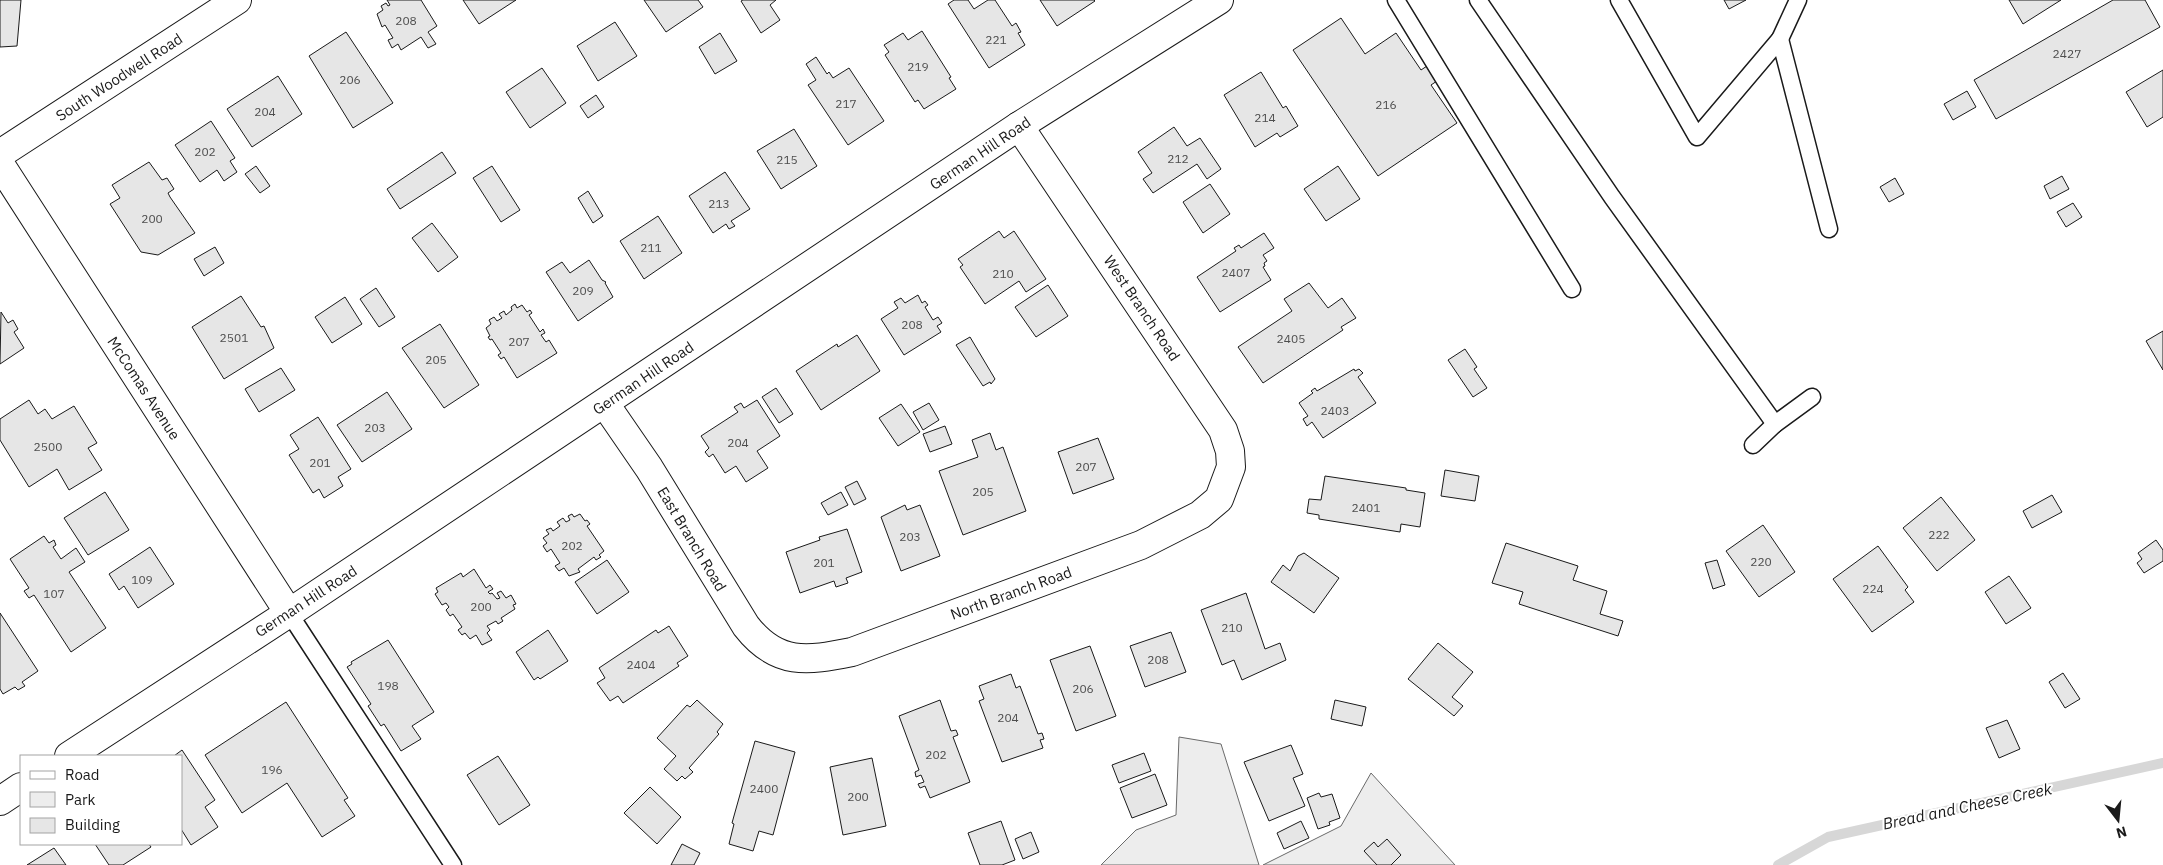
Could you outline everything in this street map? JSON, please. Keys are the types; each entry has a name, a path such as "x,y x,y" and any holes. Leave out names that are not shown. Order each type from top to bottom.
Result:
{"street":[{"name":"South Woodwell Road","path":"0,154 237,0"},
{"name":"German Hill Road","path":"71,755 605,404 1019,126 1219,0"},
{"name":"West Branch Road","path":"1019,126 1223,430 1230,451 1232,467 1219,500"},
{"name":"McComas Avenue","path":"0,164 289,613"},
{"name":"East Branch Road","path":"605,404 649,468 746,626 759,642 794,659"},
{"name":"North Branch Road","path":"794,659 815,659 852,652 1094,562 1178,527 1200,515 1219,500"},
{"path":"0,801 20,788"}],"lane":[{"path":"1396,0 1572,288"},
{"path":"1478,0 1612,196 1776,424"},
{"path":"1620,0 1697,137 1780,38 1798,0"},
{"path":"1780,38 1828,229"},
{"path":"1753,445 1812,396"},
{"path":"289,613 453,865"}],"green space":[{"path":"1179,737 1221,744 1259,865 1101,865 1136,830 1176,815"},
{"path":"1371,773 1455,865 1263,865 1341,826"}],"building":[{"path":"0,0 21,0 17,46 0,47"},
{"path":"387,0 421,0 437,26 428,32 436,44 428,48 421,37 401,50 398,44 392,48 388,40 393,38 385,25 382,27 377,14 383,10 381,6 386,3 388,6 390,5"},
{"path":"463,0 516,0 479,24"},
{"path":"644,0 698,0 703,7 666,32"},
{"path":"776,0 770,5 780,20 761,33 741,1"},
{"path":"954,0 968,0 974,9 988,0 995,0 1012,26 1016,23 1021,32 1018,33 1025,45 989,68 948,4"},
{"path":"1040,0 1094,0 1095,1 1057,26"},
{"path":"1724,0 1746,0 1729,9"},
{"path":"2009,0 2061,0 2023,24"},
{"path":"2113,0 2145,0 2160,27 1996,119 1974,80"},
{"path":"1341,18 1365,54 1396,33 1421,70 1427,66 1437,81 1431,85 1457,123 1378,176 1293,50"},
{"path":"615,22 637,56 598,81 577,46"},
{"path":"922,31 951,77 949,78 956,89 924,109 918,100 915,102 885,55 889,52 884,45 903,33 908,40"},
{"path":"346,32 393,103 353,128 309,56"},
{"path":"720,33 737,61 715,74 699,47"},
{"path":"816,57 827,74 829,72 833,78 849,68 884,121 848,145 808,85 816,80 806,64"},
{"path":"542,68 566,103 530,128 506,92"},
{"path":"2163,70 2163,117 2147,127 2126,92"},
{"path":"1261,72 1283,108 1286,106 1298,126 1280,137 1277,133 1255,147 1224,95"},
{"path":"278,76 302,114 252,147 227,109"},
{"path":"1967,91 1976,107 1953,120 1944,104"},
{"path":"596,95 604,107 588,118 580,106"},
{"path":"211,121 235,158 230,161 237,172 224,181 217,170 200,182 175,145"},
{"path":"1174,127 1187,146 1200,138 1221,169 1207,179 1197,164 1153,193 1143,179 1152,173 1138,152"},
{"path":"794,129 817,166 781,189 757,151"},
{"path":"442,152 456,173 400,209 387,189"},
{"path":"149,162 162,180 167,178 174,189 168,193 170,197 195,233 158,255 141,252 110,204 120,198 112,185"},
{"path":"256,166 270,186 260,193 245,174"},
{"path":"492,166 520,210 501,222 473,178"},
{"path":"1338,166 1360,199 1326,221 1304,189"},
{"path":"725,172 750,209 731,221 735,226 729,229 726,224 713,233 689,196"},
{"path":"2062,176 2069,189 2050,199 2044,186"},
{"path":"1895,178 1904,194 1889,202 1880,187"},
{"path":"1210,184 1230,214 1203,233 1183,202"},
{"path":"588,191 603,216 593,223 578,198"},
{"path":"2073,203 2082,217 2066,227 2057,212"},
{"path":"658,216 682,253 644,279 620,241"},
{"path":"432,223 458,257 438,272 412,238"},
{"path":"999,231 1004,238 1014,231 1046,279 1026,292 1019,281 985,304 960,267 963,265 958,259"},
{"path":"1264,233 1274,248 1263,255 1267,261 1263,267 1271,280 1220,312 1197,277 1236,251 1234,248 1239,245 1241,248"},
{"path":"215,247 224,263 204,276 194,259"},
{"path":"589,260 602,280 606,282 613,297 578,321 546,272 562,262 570,273"},
{"path":"1309,283 1328,308 1342,298 1356,318 1341,327 1343,330 1263,383 1238,347 1292,311 1284,299"},
{"path":"1048,285 1068,316 1036,337 1015,307"},
{"path":"376,288 395,317 379,327 360,299"},
{"path":"918,295 922,303 925,301 928,305 925,307 933,320 938,317 942,323 937,326 941,332 904,355 881,319 898,308 894,302 901,298 905,303"},
{"path":"241,296 261,327 264,326 274,348 224,379 192,327"},
{"path":"345,297 362,324 332,343 315,317"},
{"path":"515,304 517,308 522,305 527,312 530,310 532,313 529,315 540,332 543,329 545,333 541,335 546,342 549,340 557,353 517,378 504,357 501,359 498,355 501,353 492,339 490,340 488,337 490,336 486,328 491,324 489,320 494,317 497,321 502,318 499,314 504,311 506,315"},
{"path":"1,312 8,323 13,320 18,329 14,332 24,348 0,364"},
{"path":"440,324 479,385 444,408 402,348"},
{"path":"2163,331 2163,370 2146,341"},
{"path":"857,335 880,371 821,410 796,371 837,344 838,347"},
{"path":"970,337 995,379 991,384 990,382 983,386 956,345"},
{"path":"1465,349 1477,367 1474,369 1487,388 1473,397 1448,360"},
{"path":"281,368 295,390 259,412 245,389"},
{"path":"1354,369 1355,371 1359,369 1363,373 1358,377 1376,403 1323,438 1312,422 1307,426 1303,419 1308,416 1299,403 1313,393 1311,391 1315,388 1317,391"},
{"path":"776,388 793,414 779,423 762,397"},
{"path":"387,392 412,429 362,462 337,425"},
{"path":"29,400 38,414 45,409 52,419 74,406 97,443 88,448 102,470 69,490 57,469 29,487 0,440 0,419"},
{"path":"757,400 780,436 757,451 768,468 746,482 736,466 725,473 713,454 709,457 705,452 709,448 701,436 738,412 734,407 741,403 744,408"},
{"path":"929,403 939,420 923,430 913,412"},
{"path":"901,404 920,432 898,446 879,418"},
{"path":"318,417 351,469 338,477 343,486 324,498 319,489 313,493 289,455 299,449 290,435"},
{"path":"945,426 952,444 930,452 923,434"},
{"path":"990,433 996,450 1003,447 1026,511 963,535 939,471 978,457 972,440"},
{"path":"1098,438 1114,479 1073,494 1058,452"},
{"path":"1445,470 1479,476 1475,501 1441,496"},
{"path":"1325,476 1406,488 1406,490 1425,493 1420,527 1401,524 1400,532 1319,519 1319,515 1307,513 1309,499 1321,500"},
{"path":"857,481 866,499 854,505 845,487"},
{"path":"105,492 129,530 88,555 64,518"},
{"path":"841,492 848,505 828,515 821,503"},
{"path":"2052,495 2062,512 2032,528 2023,511"},
{"path":"1941,497 1975,540 1937,571 1903,528"},
{"path":"905,505 907,510 920,505 940,556 901,571 881,517"},
{"path":"572,514 574,517 580,514 585,521 587,520 590,524 587,526 604,551 599,555 601,557 596,560 594,557 578,569 580,572 569,576 564,568 559,571 555,566 560,563 551,549 547,552 543,546 547,543 543,538 549,534 546,530 551,528 553,531 560,526 557,522 563,518 566,522 570,520 568,516"},
{"path":"1763,525 1795,572 1759,597 1726,551"},
{"path":"847,529 862,572 846,578 848,583 836,587 834,581 800,593 786,552 820,540 819,537"},
{"path":"44,536 49,543 54,540 56,545 53,547 61,559 76,548 85,562 69,572 106,628 71,652 34,595 29,598 24,591 29,588 10,559"},
{"path":"2156,540 2163,550 2163,561 2144,573 2137,563 2142,559 2138,553"},
{"path":"1506,543 1578,566 1573,580 1607,591 1600,614 1623,621 1618,636 1519,604 1523,592 1492,583"},
{"path":"1878,546 1908,587 1905,590 1914,602 1872,632 1833,579"},
{"path":"150,547 174,584 138,608 124,586 119,590 109,574"},
{"path":"1304,553 1339,578 1314,613 1271,582 1283,565 1290,571 1298,556"},
{"path":"607,560 629,592 597,614 575,582"},
{"path":"1717,560 1725,585 1713,589 1705,563"},
{"path":"474,569 486,588 490,585 493,589 488,592 490,594 492,593 497,599 500,598 497,593 501,591 506,598 511,595 516,604 513,605 515,609 501,618 503,621 498,624 496,621 487,626 490,630 487,633 492,640 482,645 476,635 470,639 465,633 462,635 458,630 462,627 453,614 450,616 446,610 449,607 446,603 442,605 435,594 438,592 436,588 461,573 463,577"},
{"path":"2009,576 2031,608 2006,624 1985,592"},
{"path":"1246,593 1265,649 1280,643 1286,660 1242,680 1234,660 1222,665 1201,610"},
{"path":"0,613 38,671 22,682 25,686 18,690 15,687 3,694 0,689"},
{"path":"669,626 688,656 677,663 679,666 623,703 618,696 610,701 597,683 605,678 599,668 656,630 658,633"},
{"path":"548,630 568,661 540,679 538,677 534,680 516,652"},
{"path":"1171,632 1186,672 1145,687 1130,646"},
{"path":"388,640 434,712 412,726 421,739 401,751 384,724 381,726 368,706 371,704 347,667 352,664 351,662"},
{"path":"1438,643 1473,672 1452,697 1463,706 1454,716 1408,679"},
{"path":"1090,646 1116,716 1076,731 1050,660"},
{"path":"2063,673 2080,699 2065,708 2049,682"},
{"path":"1011,674 1016,688 1020,686 1038,734 1042,733 1044,739 1040,740 1043,748 1002,762 979,701 984,699 979,686"},
{"path":"697,700 723,724 717,732 719,734 689,768 693,772 685,779 682,776 677,781 664,769 676,756 657,738 687,705 690,707"},
{"path":"940,700 951,731 956,730 958,735 953,737 970,782 930,798 925,786 920,788 918,784 924,782 921,775 916,777 915,772 919,770 899,716"},
{"path":"1335,700 1366,707 1362,726 1331,719"},
{"path":"286,702 348,798 344,800 355,816 322,837 287,783 242,813 205,755"},
{"path":"2007,720 2020,749 1999,758 1986,728"},
{"path":"755,741 795,752 773,835 759,831 753,851 729,844 734,824 732,823"},
{"path":"1291,745 1303,774 1293,778 1305,806 1269,821 1244,762"},
{"path":"182,750 215,800 205,807 218,827 191,845 182,831 182,755 175,755"},
{"path":"1144,753 1151,771 1119,783 1112,765"},
{"path":"498,756 530,805 499,825 467,775"},
{"path":"872,758 886,826 843,835 830,767"},
{"path":"1155,774 1167,805 1132,818 1120,788"},
{"path":"650,787 681,817 657,844 624,813"},
{"path":"1319,793 1321,797 1332,794 1340,818 1329,822 1330,825 1318,829 1307,798"},
{"path":"1001,821 1015,860 1002,865 980,865 968,833"},
{"path":"1301,821 1309,838 1284,849 1277,833"},
{"path":"1031,832 1039,852 1023,859 1015,839"},
{"path":"1387,839 1401,855 1391,865 1377,865 1364,851 1374,842 1378,847"},
{"path":"682,844 700,853 694,865 671,865"},
{"path":"96,845 150,845 151,847 123,865 109,865"},
{"path":"54,848 66,865 27,865"}],"waterway":[{"name":"Bread and Cheese Creek","path":"1778,865 1828,837 2163,763"}]}
